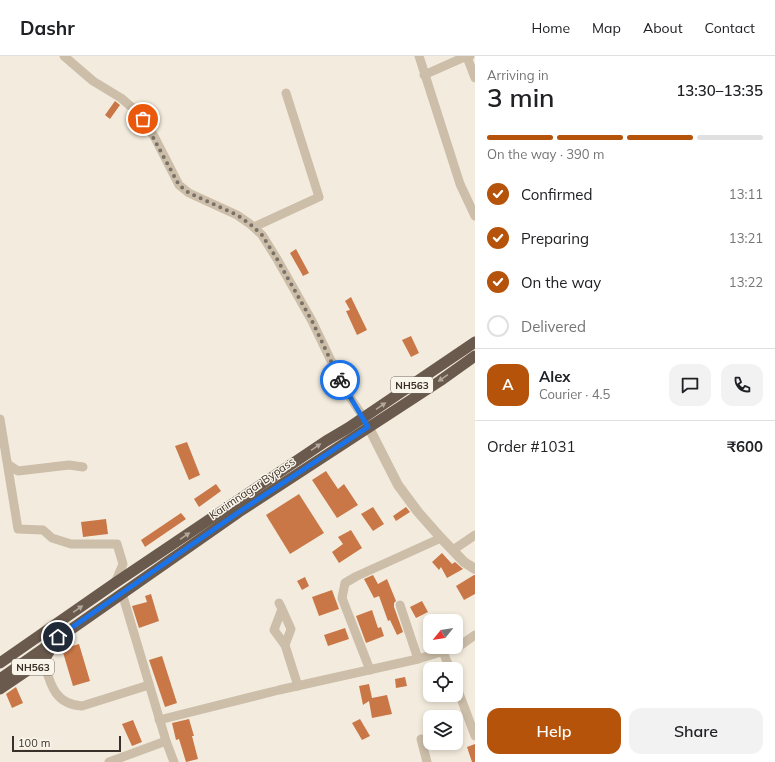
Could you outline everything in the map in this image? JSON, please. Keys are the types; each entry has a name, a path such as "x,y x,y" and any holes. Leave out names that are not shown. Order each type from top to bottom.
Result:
{"highway":[{"name":"Karimnagar Bypass","path":"0,679 366,422 475,342"},
{"name":"Karimnagar Bypass","path":"115,583 326,441 348,428 366,422 440,381 475,356"},
{"name":"NH563","path":"0,663 115,583"},
{"name":"NH563","path":"0,689 43,659 58,637"}],"street":[{"path":"64,56 92,81 121,98 136,110 155,138 179,185 189,193 237,215 254,227 262,235 312,321 345,390 366,422 398,485 418,512 441,538 464,562 475,569"},
{"path":"419,56 460,184 475,216"},
{"path":"424,75 468,56 475,78"},
{"path":"254,227 319,197 286,94"},
{"path":"0,419 9,466 18,528 43,530 52,538 71,544 117,544 123,564 115,583"},
{"path":"9,466 18,472 69,465 83,467"},
{"path":"453,550 475,535"},
{"path":"370,670 342,598 345,583 357,576 441,538"},
{"path":"122,593 148,685 174,762"},
{"path":"400,605 418,659"},
{"path":"285,645 291,630 280,606 274,630 285,645 298,686"},
{"path":"463,643 475,635"},
{"path":"159,720 437,654"},
{"path":"43,659 51,686 57,695 72,705 82,706 148,685"},
{"path":"462,702 475,736"},
{"path":"421,739 427,762"},
{"path":"109,762 166,741"}],"building":[{"path":"115,101 120,105 110,119 105,115"},
{"path":"296,249 309,273 303,276 290,253"},
{"path":"351,297 367,330 357,335 346,311 350,310 345,301"},
{"path":"411,336 419,353 411,357 402,340"},
{"path":"187,442 200,475 189,480 175,446"},
{"path":"326,471 338,489 344,484 358,505 337,518 312,480"},
{"path":"216,484 221,491 199,507 194,499"},
{"path":"299,494 324,533 290,554 266,515"},
{"path":"373,507 384,524 373,531 361,514"},
{"path":"406,507 410,512 396,521 393,516"},
{"path":"181,513 186,519 145,547 141,540"},
{"path":"106,519 108,534 83,537 81,522"},
{"path":"351,530 362,548 339,563 332,552 343,544 338,537"},
{"path":"442,553 452,564 455,562 463,569 447,578 441,567 439,570 432,562"},
{"path":"373,575 378,584 387,579 396,601 394,603 394,607 403,632 397,635 390,620 388,621 379,596 374,598 364,579"},
{"path":"474,575 475,594 464,600 456,586"},
{"path":"305,577 309,586 302,590 297,581"},
{"path":"332,590 339,609 319,616 312,597"},
{"path":"151,594 159,621 139,628 132,606 147,602 145,596"},
{"path":"422,601 428,612 416,618 410,607"},
{"path":"372,610 378,628 381,627 384,636 366,643 356,616"},
{"path":"345,628 349,639 328,646 324,635"},
{"path":"79,644 90,681 73,686 62,649"},
{"path":"162,656 177,703 165,707 149,660"},
{"path":"405,677 407,686 396,688 395,679"},
{"path":"369,684 372,698 387,695 392,714 372,718 369,701 363,705 359,686"},
{"path":"16,687 23,703 12,708 6,694"},
{"path":"189,719 198,759 186,762 179,739 176,740 172,723"},
{"path":"360,719 370,736 362,740 352,723"},
{"path":"133,720 142,742 132,746 122,724"},
{"path":"475,744 475,762 472,762 467,747"}],"way so far":[{"path":"143,119 155,138 179,185 189,193 237,215 262,235 312,321 340,380"}],"route":[{"path":"58,637 239,512 368,427 340,380"}]}
